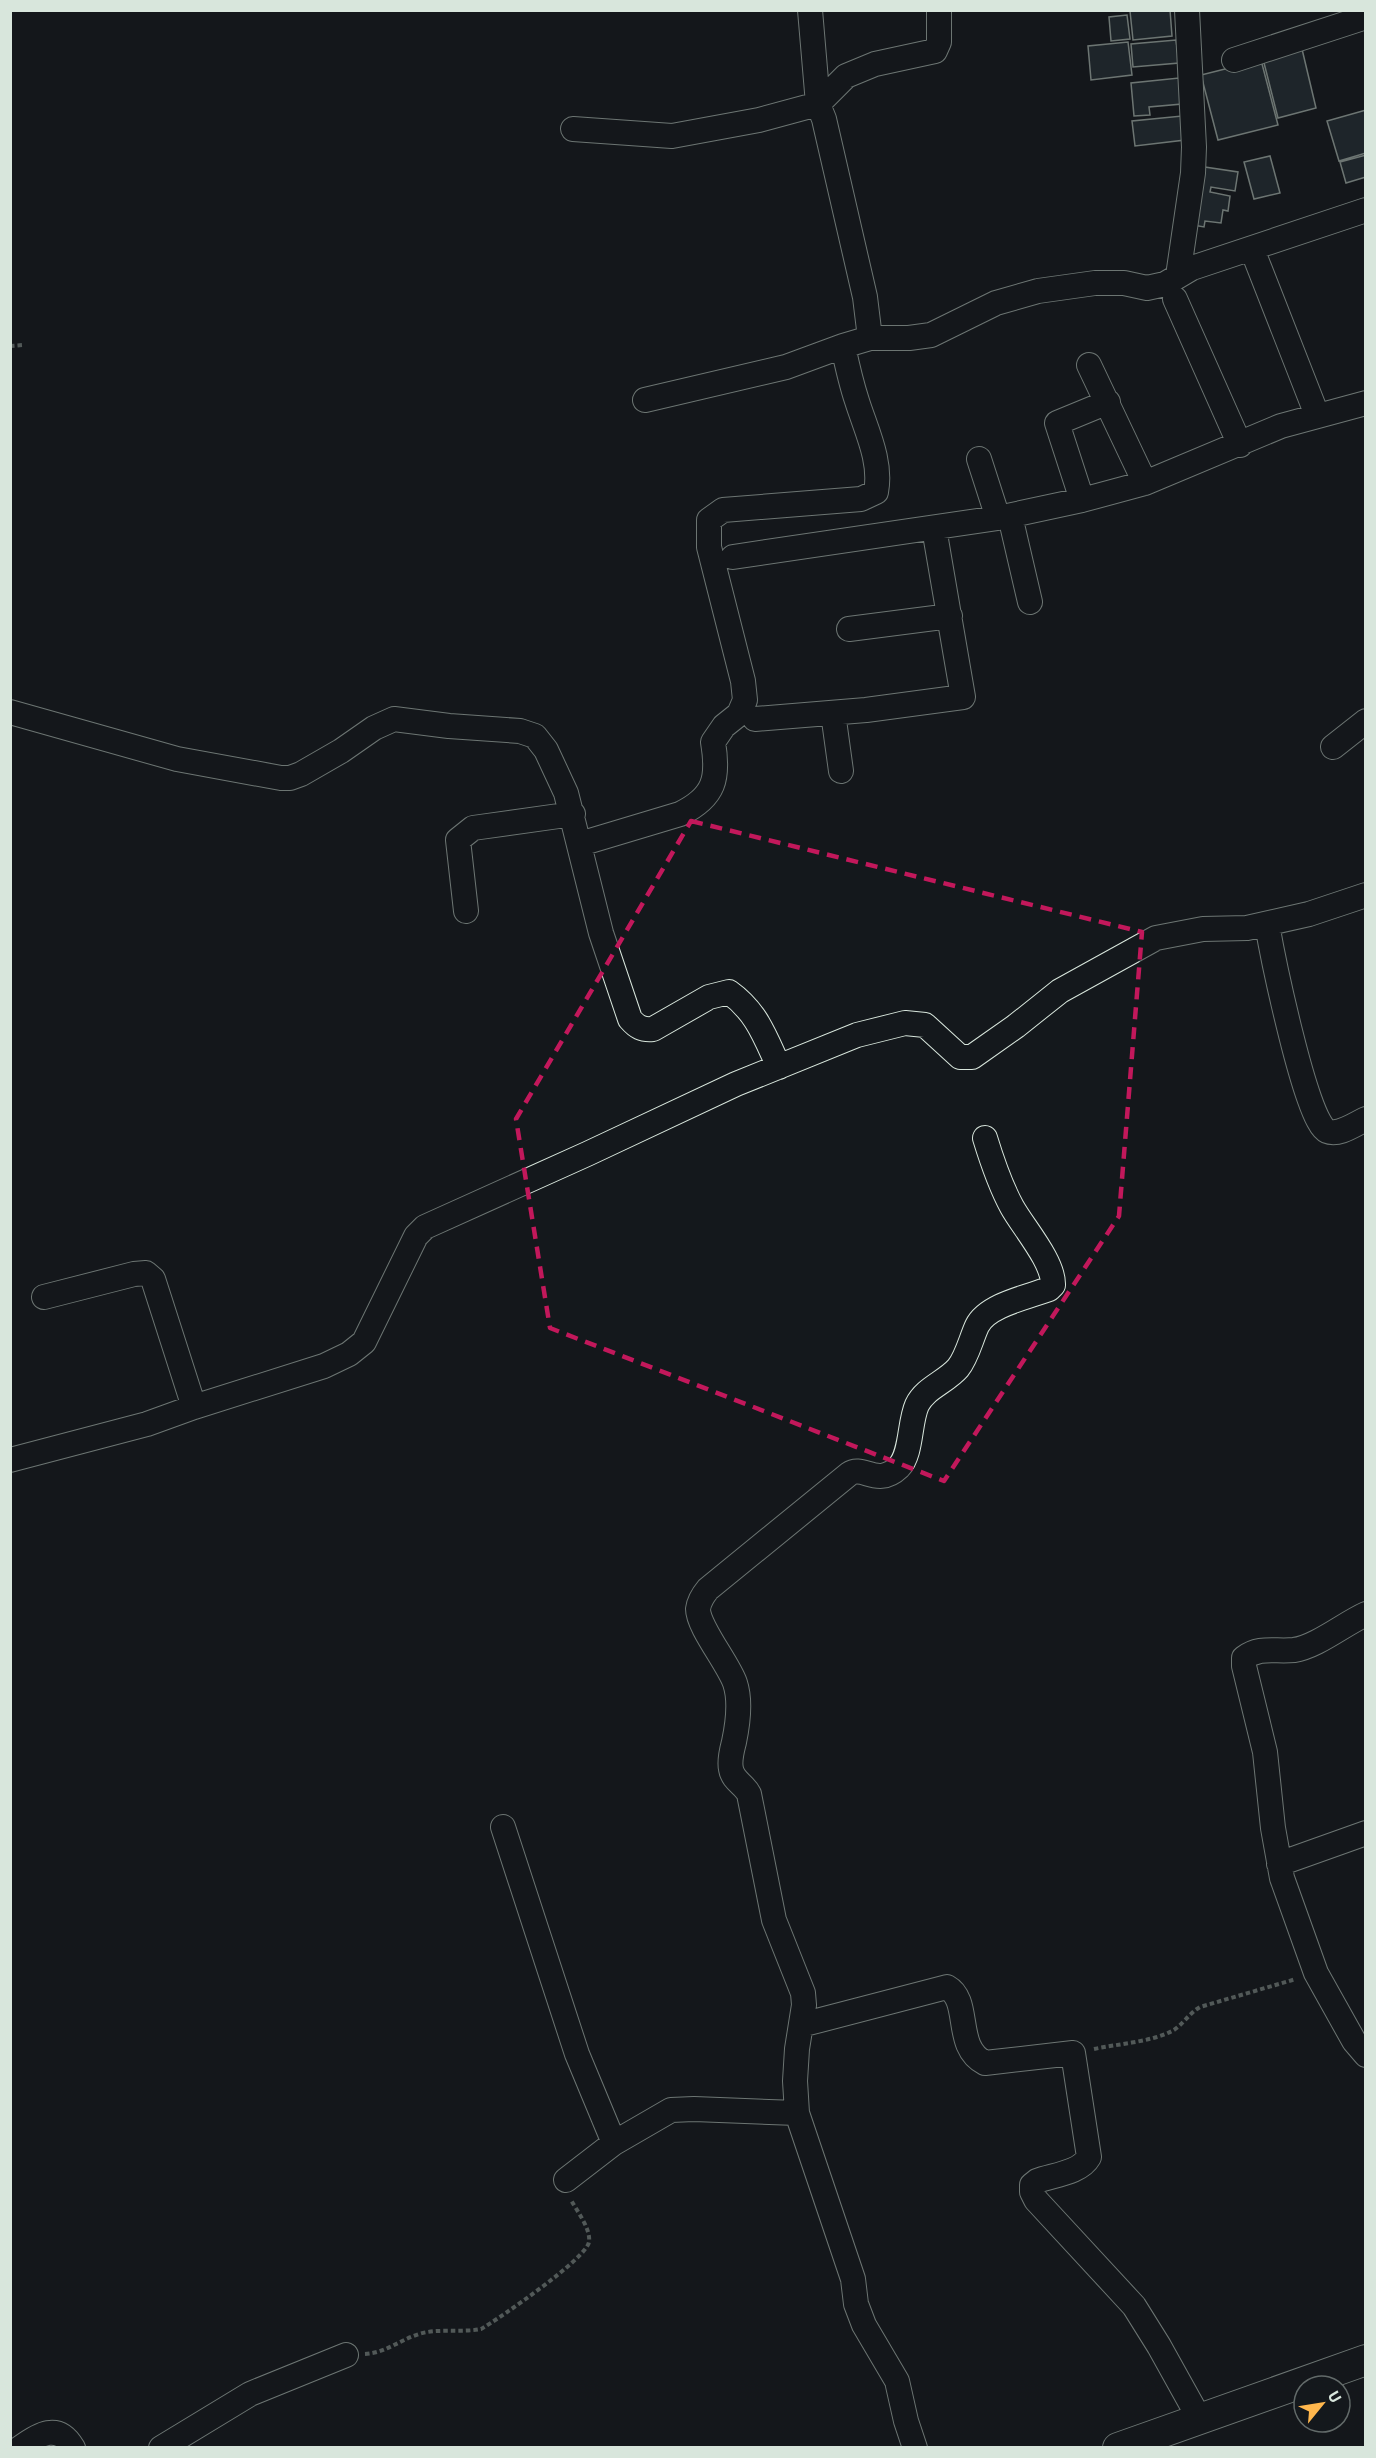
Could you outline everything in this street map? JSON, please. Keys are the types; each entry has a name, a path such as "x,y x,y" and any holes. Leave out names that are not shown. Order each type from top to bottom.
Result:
{"main road":[{"path":"1118,2448 1365,2360"}],"street":[{"path":"810,10 818,104 824,119 864,297 870,338"},
{"path":"573,129 672,136 759,120 818,104 846,76 875,64 935,51 939,42 939,10"},
{"path":"1187,10 1194,147 1193,173 1177,288 1240,445"},
{"path":"1234,60 1365,18"},
{"path":"1177,288 1192,268 1365,210"},
{"path":"1252,249 1317,415"},
{"path":"645,400 786,368 870,338 909,338 931,335 996,303 1038,291 1124,283 1147,288 1165,284 1177,288"},
{"path":"580,844 680,814 701,800 715,782 716,763 713,742 724,726 739,714 745,700 743,681 709,547 709,520 723,510 861,499 876,492 879,476 843,346"},
{"path":"1089,365 1145,483"},
{"path":"1082,500 1057,423 1108,402"},
{"path":"733,557 1004,517 1082,500 1145,483 1281,426 1365,403"},
{"path":"979,459 1004,517 1030,602"},
{"path":"755,719 833,713 963,697 934,528"},
{"path":"849,629 950,616"},
{"path":"10,712 177,759 281,778 301,774 341,751 374,728 394,719 520,731 535,735 546,750 566,793 602,933 630,1019 636,1026 653,1029 709,997 729,992 745,1004 757,1021 779,1067"},
{"path":"833,713 841,771"},
{"path":"1333,747 1365,721"},
{"path":"466,911 458,840 472,828 573,814"},
{"path":"10,1460 147,1424 324,1366 349,1354 364,1342 416,1236 425,1227 736,1084 857,1035 905,1023 925,1025 938,1034 950,1050 960,1057 972,1057 1060,991 1156,938 1203,929 1247,928 1267,924 1309,914 1365,895"},
{"path":"1267,924 1276,974 1304,1081 1320,1126 1328,1132 1337,1132 1365,1119"},
{"path":"915,2448 897,2381 864,2325 856,2304 853,2278 797,2113 795,2081 803,1993 774,1920 749,1794 733,1775 730,1767 737,1726 737,1690 732,1674 703,1624 698,1610 701,1598 708,1588 849,1474 859,1471 872,1477 879,1477 898,1468 906,1456 910,1426 918,1403 960,1365 981,1319 992,1310 1049,1289 1053,1285 1048,1268 1012,1206 994,1166 985,1138"},
{"path":"44,1297 146,1273 153,1280 194,1407"},
{"path":"1365,1614 1309,1645 1297,1649 1253,1651 1244,1658 1265,1752 1273,1828 1282,1878 1316,1973 1354,2041 1365,2055"},
{"path":"503,1827 577,2054 614,2143"},
{"path":"1280,1864 1365,1833"},
{"path":"801,2025 948,1987 954,1990 958,1999 970,2051 977,2059 985,2063 1072,2053 1089,2157 1077,2168 1037,2181 1032,2185 1032,2192 1036,2200 1134,2306 1199,2418"},
{"path":"566,2180 614,2143 671,2110 797,2113"},
{"path":"161,2448 250,2394 346,2355"},
{"path":"20,2448 38,2434 58,2432 68,2439 73,2448"}],"path":[{"path":"10,346 22,345"},
{"path":"1072,2053 1174,2031 1189,2014 1200,2007 1316,1973"},
{"path":"346,2355 378,2353 420,2333 465,2332 481,2329 570,2266 586,2251 589,2241 586,2227 567,2192 566,2180"}],"highlighted area":[{"path":"691,821 1142,932 1119,1216 944,1481 550,1328 516,1119"}],"building":[{"path":"1170,10 1172,36 1133,40 1130,11"},
{"path":"1127,15 1130,39 1111,41 1109,17"},
{"path":"1176,40 1179,63 1133,67 1131,44"},
{"path":"1128,42 1132,75 1091,80 1088,46"},
{"path":"1302,49 1316,108 1278,118 1263,59"},
{"path":"1261,60 1278,125 1218,140 1201,75"},
{"path":"1179,78 1182,104 1149,107 1150,115 1134,116 1131,83"},
{"path":"1366,110 1366,153 1339,161 1327,121"},
{"path":"1182,116 1185,140 1135,146 1132,121"},
{"path":"1366,155 1366,177 1346,183 1340,162"},
{"path":"1270,156 1280,193 1254,199 1244,162"},
{"path":"1198,166 1238,172 1235,191 1211,187 1210,192 1230,196 1228,211 1223,210 1221,223 1205,221 1204,227 1187,224"}]}
